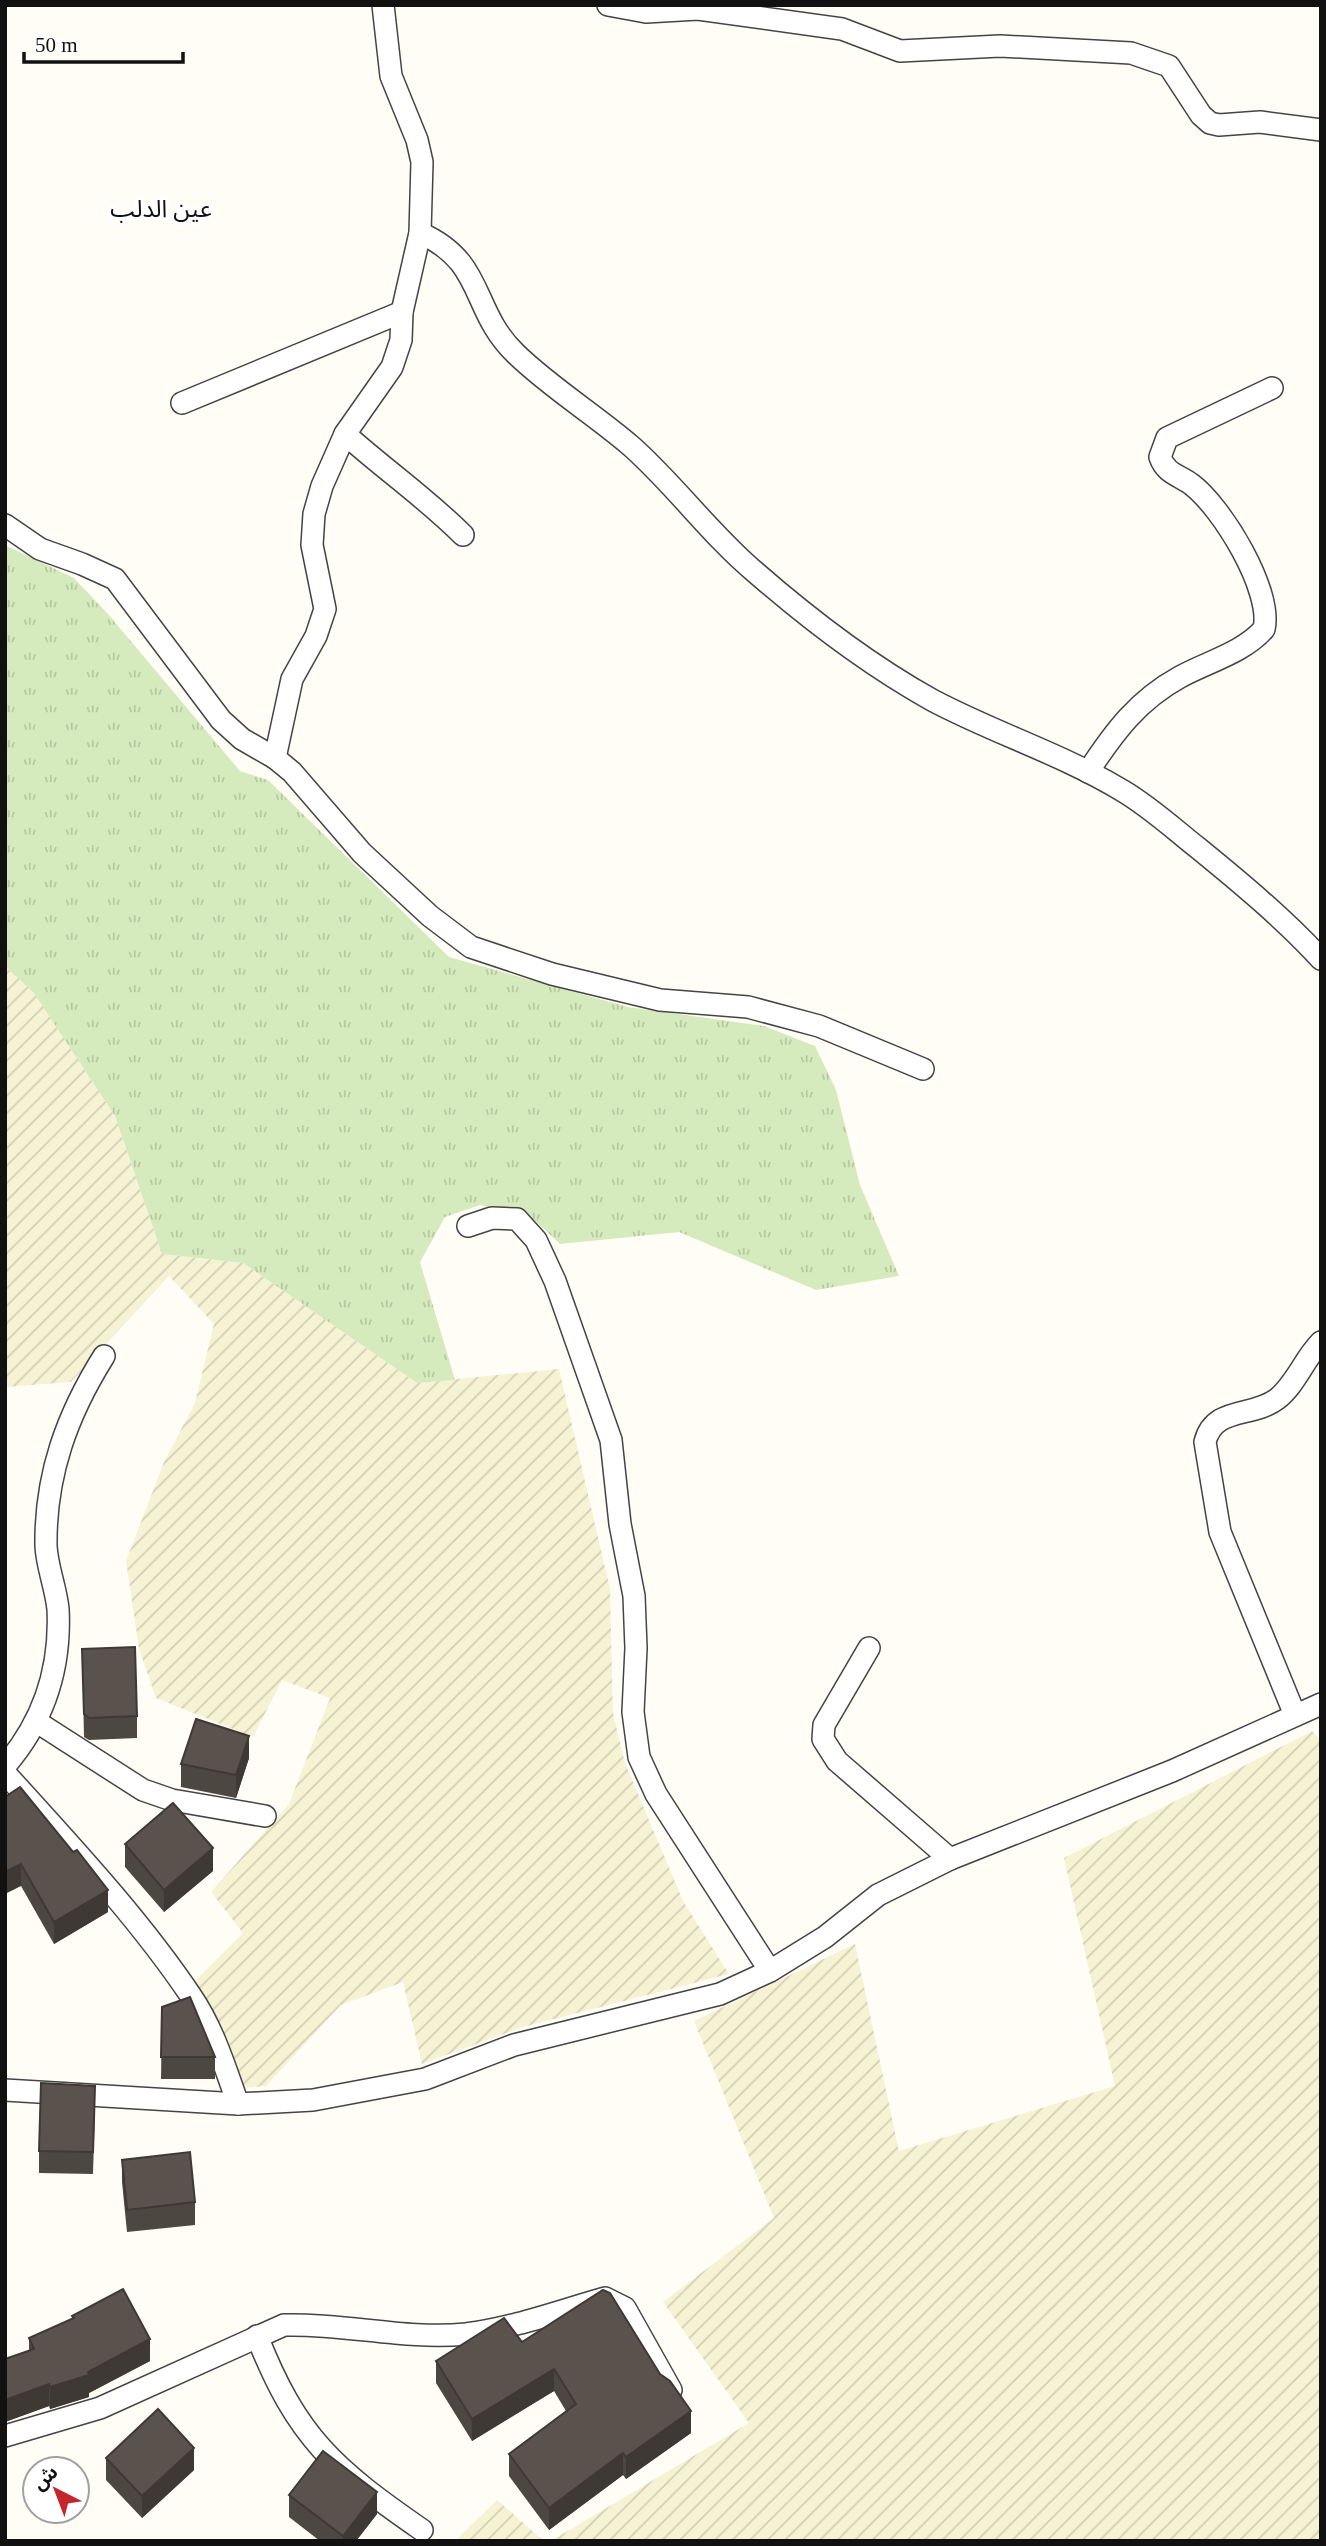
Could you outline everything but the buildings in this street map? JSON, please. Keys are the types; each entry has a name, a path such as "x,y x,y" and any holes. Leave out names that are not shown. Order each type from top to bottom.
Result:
{"street":[{"path":"275,758 292,680 316,636 325,608 312,545 313,523 322,486 345,434 393,367 401,340 402,312 420,233 422,162 418,140 391,76 383,5"},
{"path":"608,5 646,12 699,7 842,29 900,51 1000,46 1131,53 1169,66 1201,115 1210,122 1219,125 1260,122 1321,130"},
{"path":"420,233 442,243 455,254 476,287 498,334 515,353 629,445 681,493 753,570 822,626 930,699 1088,772 1125,792 1258,897 1321,959"},
{"path":"182,403 402,312"},
{"path":"1088,772 1115,731 1147,698 1179,677 1233,652 1264,629 1265,603 1230,530 1212,505 1190,483 1171,473 1160,457 1167,438 1272,388"},
{"path":"345,434 381,467 426,499 463,536"},
{"path":"5,525 40,549 115,579 221,720 242,739 275,758 292,772 362,852 430,916 471,947 540,971 660,1000 748,1007 797,1020 923,1069"},
{"path":"468,1226 492,1218 517,1219 536,1240 555,1281 611,1440 620,1524 634,1596 636,1647 633,1712 639,1757 656,1794 770,1971"},
{"path":"1295,1715 1220,1532 1205,1442 1208,1429 1217,1420 1276,1399 1321,1342"},
{"path":"5,1766 37,1723 50,1684 58,1636 58,1607 46,1548 54,1465 79,1397 104,1356"},
{"path":"869,1648 824,1726 824,1739 837,1761 950,1858"},
{"path":"5,2090 238,2104 313,2100 425,2079 514,2045 720,1994 770,1971 825,1937 878,1895 950,1858 1172,1771 1321,1704"},
{"path":"37,1723 143,1790 172,1800 265,1816"},
{"path":"5,1773 111,1891 191,1997 211,2032 238,2104"},
{"path":"5,2436 100,2408 284,2325 312,2324 426,2335 465,2334 505,2327 605,2298 625,2308 671,2390"},
{"path":"257,2336 275,2382 324,2453 349,2478 422,2530"}],"shaded area":[{"path":"5,966 34,992 115,1116 162,1254 243,1263 417,1383 559,1369 610,1589 613,1713 625,1763 683,1901 729,1974 523,2027 422,2064 403,1982 341,2005 266,2086 244,2088 228,2040 194,1982 243,1933 211,1892 289,1804 330,1698 282,1680 253,1737 156,1698 139,1649 126,1561 164,1462 195,1403 214,1324 169,1276 71,1382 5,1387"},
{"path":"1312,1731 1321,1740 1321,2541 551,2541 749,2423 663,2302 774,2218 694,2021 855,1944 899,2151 1115,2086 1064,1858"},
{"path":"497,2500 544,2541 455,2541"}],"green space":[{"path":"5,545 74,578 108,614 240,771 268,780 449,957 628,1007 764,1026 815,1046 836,1090 860,1185 899,1276 816,1290 679,1232 560,1244 528,1214 480,1205 445,1217 420,1262 455,1380 417,1383 243,1263 162,1254 115,1116 34,993 5,966"}],"district":[{"name":"عين الدلب","path":"161,209"}]}
